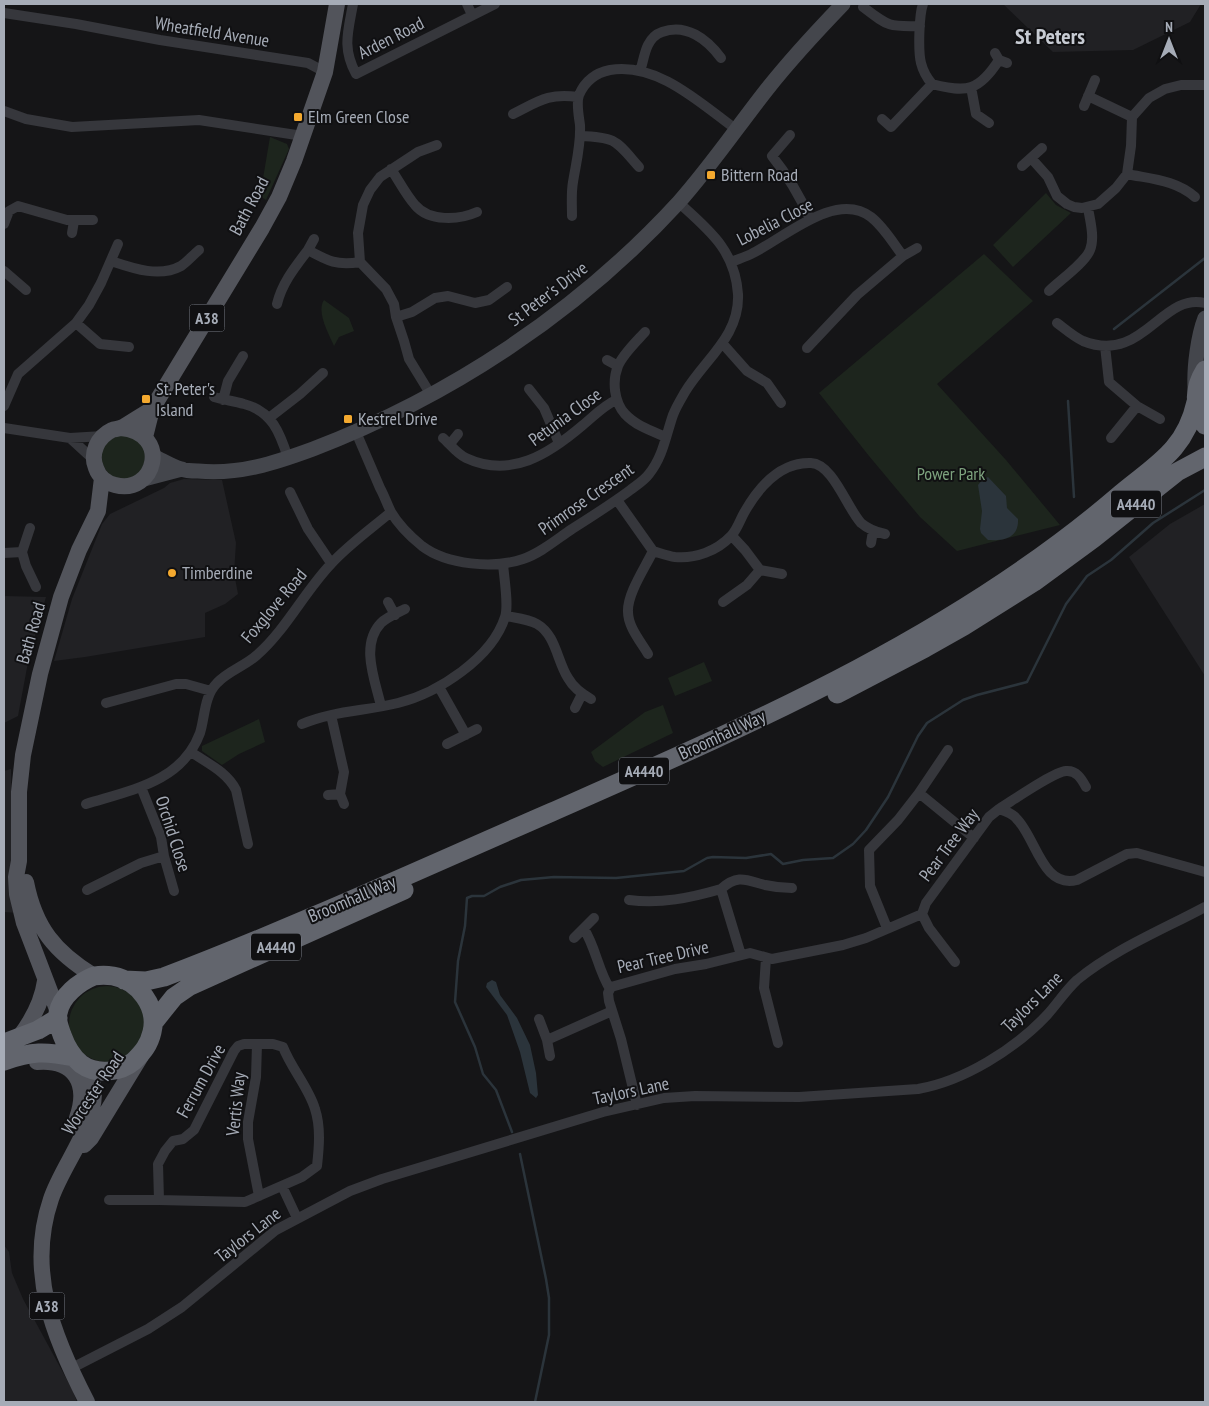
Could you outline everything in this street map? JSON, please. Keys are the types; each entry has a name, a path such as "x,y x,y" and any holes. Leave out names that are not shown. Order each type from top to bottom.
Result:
{"highway":[{"name":"Broomhall Way","path":"124,980 146,981 164,977 280,930 596,793 765,715 846,675 945,621 1026,569 1165,458 1186,433 1193,417 1196,397 1205,370"},
{"path":"1196,397 1205,425"},
{"name":"Broomhall Way","path":"154,1022 174,997 190,986 793,715 925,648 1034,582 1094,538 1177,472 1205,457"},
{"path":"4,1061 34,1053 50,1052 105,1071 117,1071 128,1065 143,1052 150,1041 154,1022 150,1005 141,991 114,976 94,976 82,981 71,991 62,1003 58,1015 59,1027 67,1047 81,1062"},
{"path":"12,1040 38,1030 58,1015"}],"main road":[{"name":"Bath Road","path":"145,437 152,408 279,197 325,72 337,4"},
{"name":"Bath Road","path":"103,436 112,430 121,428 152,408"},
{"path":"121,428 131,429 145,437 150,445 153,456 152,466 144,479"},
{"path":"103,436 95,450 96,470 102,478 113,485 123,487"},
{"name":"Bath Road","path":"58,1015 24,923 18,894 16,877 19,861 19,792 23,755 40,674 61,597 79,550 98,511 102,478"},
{"name":"Bath Road","path":"98,511 123,487 135,485 144,479"},
{"name":"Bath Road","path":"19,861 25,874 34,912 44,933 63,954 94,976"},
{"path":"12,1040 35,1015 40,1003 45,980"},
{"name":"Worcester Road","path":"74,1155 91,1138 143,1052"},
{"path":"4,1068 45,1062 64,1065 77,1078 82,1092 82,1104 77,1118 74,1155"},
{"name":"Worcester Road","path":"70,1369 56,1336 46,1303 41,1276 42,1240 51,1199 74,1155 90,1115 95,1093 81,1062"},
{"name":"A38","path":"70,1369 87,1402"}],"street":[{"name":"Arden Road","path":"353,4 346,50 356,74 495,4"},
{"path":"467,4 472,15"},
{"path":"923,4 920,12 920,62 932,84 949,89 980,84 1000,59"},
{"name":"St Peter's Drive","path":"144,479 182,470 213,472 244,470 288,458 356,432 431,395 532,332 605,274 678,202 768,89 841,5"},
{"path":"863,7 885,24 892,26 920,26"},
{"name":"Wheatfield Avenue","path":"4,13 76,24 170,42 308,63 325,72"},
{"path":"640,72 648,45 658,34 669,29 678,28 690,31 714,48 721,58"},
{"path":"572,216 573,184 580,136 578,97 588,80 601,72 619,69 661,78 680,89 737,130"},
{"path":"1095,80 1086,101 1132,117"},
{"path":"882,119 891,127 932,84"},
{"path":"1032,158 1048,177 1054,192 1062,200 1074,207 1088,208 1104,200 1127,174 1131,146 1132,117 1149,98 1165,89 1205,85"},
{"path":"970,87 976,114 989,123"},
{"path":"513,114 544,98 559,95 578,97"},
{"path":"4,111 26,119 72,127 198,120 303,136"},
{"path":"790,135 772,156 788,175 810,219"},
{"path":"580,136 614,140 627,151 639,167"},
{"path":"431,395 409,359 394,304 386,289 360,262 358,233 362,205 380,177 418,152 437,145"},
{"path":"1022,166 1042,148"},
{"path":"391,169 414,205 428,214 452,218 466,217 477,212"},
{"path":"1127,174 1176,184 1185,188 1195,197"},
{"name":"Primrose Crescent","path":"356,432 391,512 422,546 441,556 462,562 503,564 525,558 546,547 617,500 649,475 661,454 673,413 686,390 723,344 735,319 738,296 736,277 731,262 710,230 678,202"},
{"path":"4,224 9,211 18,206 74,221 93,220"},
{"path":"1049,291 1082,262 1090,250 1092,233 1088,208"},
{"name":"Lobelia Close","path":"731,262 753,253 810,219 837,210 854,210 871,217 903,256"},
{"path":"72,233 74,221"},
{"path":"277,304 280,292 287,278 314,239"},
{"path":"4,406 18,374 76,323 89,305 118,244"},
{"path":"807,348 857,294 903,256 917,248"},
{"path":"111,261 143,271 176,268 186,256 199,250"},
{"path":"308,250 326,260 345,264 360,262"},
{"path":"4,271 23,287 27,276"},
{"path":"396,317 412,312 436,298 448,296 475,303 489,300 507,287"},
{"path":"1057,323 1082,340 1105,346 1117,345 1133,339 1152,327 1171,310 1190,302 1205,303"},
{"path":"1196,397 1197,361 1200,336 1205,318"},
{"path":"76,323 100,344 129,347"},
{"path":"645,332 618,366 616,400 626,415 637,424 666,437"},
{"path":"723,344 747,371 767,384 781,403"},
{"path":"1105,346 1109,382 1137,406 1160,418"},
{"path":"243,356 218,398 252,406 269,418 280,434 288,458"},
{"path":"607,360 618,366"},
{"path":"269,418 323,373"},
{"path":"529,389 544,408 558,443"},
{"name":"Petunia Close","path":"458,434 446,441 464,457 484,465 508,466 530,461 583,426 606,405 616,400"},
{"path":"1111,438 1137,406"},
{"path":"4,428 70,438 103,436"},
{"path":"70,438 94,460"},
{"name":"St Peter's Drive","path":"153,456 182,470"},
{"path":"617,500 653,552 676,557 696,556 714,549 732,536 753,498 772,476 790,466 811,463 823,468 862,523 872,531 885,534"},
{"path":"290,492 308,528 331,563"},
{"name":"Foxglove Road","path":"210,690 227,674 256,656 266,646 331,563 391,512"},
{"path":"30,528 22,552 36,587"},
{"path":"871,543 872,531"},
{"path":"732,536 760,570 782,574"},
{"path":"4,553 22,552"},
{"path":"648,654 631,626 628,612 635,586 653,552"},
{"path":"302,724 318,717 399,703 439,687 460,673 483,652 497,634 506,616 503,564"},
{"path":"723,602 747,585 760,570"},
{"path":"388,602 395,615"},
{"path":"381,706 370,654 372,636 383,622 405,609"},
{"path":"506,616 537,624 545,631 569,680 587,696 575,708"},
{"path":"86,804 106,792 141,787 161,778 181,764 191,752 200,732 210,690 186,684 176,684 106,704"},
{"path":"439,687 466,734"},
{"path":"328,795 342,799 344,772 331,715"},
{"path":"447,744 476,729"},
{"path":"887,928 870,886 868,850 898,820 948,750"},
{"path":"191,752 219,770 232,783 236,790 248,844"},
{"path":"999,809 1028,790 1066,771 1080,776 1086,787"},
{"name":"Orchid Close","path":"141,787 160,837 174,891"},
{"path":"918,793 974,838"},
{"name":"Pear Tree Way","path":"922,914 926,903 989,817 999,809 1015,816 1022,824 1050,873 1058,880 1068,882 1077,880 1127,854 1137,853 1205,872"},
{"path":"87,890 141,864 164,856"},
{"path":"629,900 647,902 671,901 721,890 728,883 738,879 792,888"},
{"path":"721,890 741,955"},
{"name":"Taylors Lane","path":"70,1369 148,1329 182,1307 276,1230 350,1191 382,1179 603,1112 664,1098 695,1096 800,1097 918,1089 931,1087 956,1078 1030,1032 1075,981 1102,962 1205,907"},
{"path":"922,914 928,928 955,962"},
{"name":"Pear Tree Drive","path":"637,1105 621,1039 609,1002 610,989 613,986 675,969 706,964 750,953 772,959 843,945 866,938 922,914"},
{"path":"574,938 594,918"},
{"path":"584,929 591,940 602,976 610,989"},
{"path":"766,958 764,988 778,1043"},
{"path":"547,1040 612,1011"},
{"path":"539,1019 547,1040 550,1056"},
{"name":"Ferrum Drive","path":"257,1044 273,1044 283,1047 289,1062 315,1109 318,1124 317,1166 302,1177 245,1202 159,1200 158,1164 165,1151 173,1141 183,1139 194,1130 238,1046 257,1044"},
{"name":"Vertis Way","path":"257,1044 256,1077 248,1122 248,1140 259,1196"},
{"path":"282,1186 297,1218"},
{"path":"109,1200 159,1200"}],"shaded area":[{"path":"1003,4 1201,4 1190,22 1133,50 1053,52"},
{"path":"988,477 1006,496 1007,508 1018,519 1016,530 1005,539 988,540 981,533 982,511 978,485"},
{"path":"184,479 222,480 236,543 234,573 238,594 225,604 205,613 205,637 54,661 72,599 102,524 110,514 164,488 170,483"},
{"path":"1205,504 1205,676 1129,557 1170,524"},
{"path":"4,596 46,597 29,657 18,716 4,723"},
{"path":"11,769 12,835 18,913 4,912 4,771"},
{"path":"492,980 496,982 500,995 517,1018 530,1045 536,1073 538,1095 536,1098 530,1093 520,1052 507,1015 486,987 487,983"},
{"path":"4,1245 9,1252 12,1273 23,1299 72,1389 77,1402 4,1402"}],"green space":[{"path":"270,137 287,144 289,149 266,200 260,196"},
{"path":"1046,193 1056,205 1071,213 1013,267 993,245"},
{"name":"Power Park","path":"984,254 1033,301 937,384 1006,460 1060,525 957,551 920,517 819,393"},
{"path":"324,300 349,318 354,331 339,337 334,346 322,317 321,311"},
{"path":"119,435 133,436 147,452 141,473 126,480 114,477 102,462 103,450 106,444"},
{"path":"704,662 712,681 675,696 668,678"},
{"path":"663,705 673,733 603,767 595,761 591,752 645,712"},
{"path":"259,719 265,742 239,754 222,765 202,751 202,746"},
{"path":"107,986 121,989 134,997 142,1010 145,1024 142,1038 134,1051 121,1059 107,1062 93,1059 80,1051 72,1038 69,1024 72,1010 80,997 93,989"}],"waterway":[{"path":"1114,329 1205,258"},
{"path":"1068,401 1074,497"},
{"path":"512,1132 496,1090 483,1074 475,1047 455,1002 458,961 465,926 467,898 484,896 500,887 521,880 554,877 616,878 684,871 707,858 713,857 746,858 771,854 783,864 803,860 833,858 853,844 866,830 888,797 918,736 927,723 963,700 1027,682 1066,604 1087,576 1111,560 1153,523 1205,490"},
{"path":"520,1154 549,1298 549,1335 535,1402"}],"place":[{"name":"Elm Green Close","path":"298,117"},
{"name":"Bittern Road","path":"711,175"},
{"name":"St. Peter's Island","path":"146,399"},
{"name":"Kestrel Drive","path":"348,419"},
{"name":"Timberdine","path":"172,573"}],"district":[{"name":"St Peters","path":"1050,36"}]}
